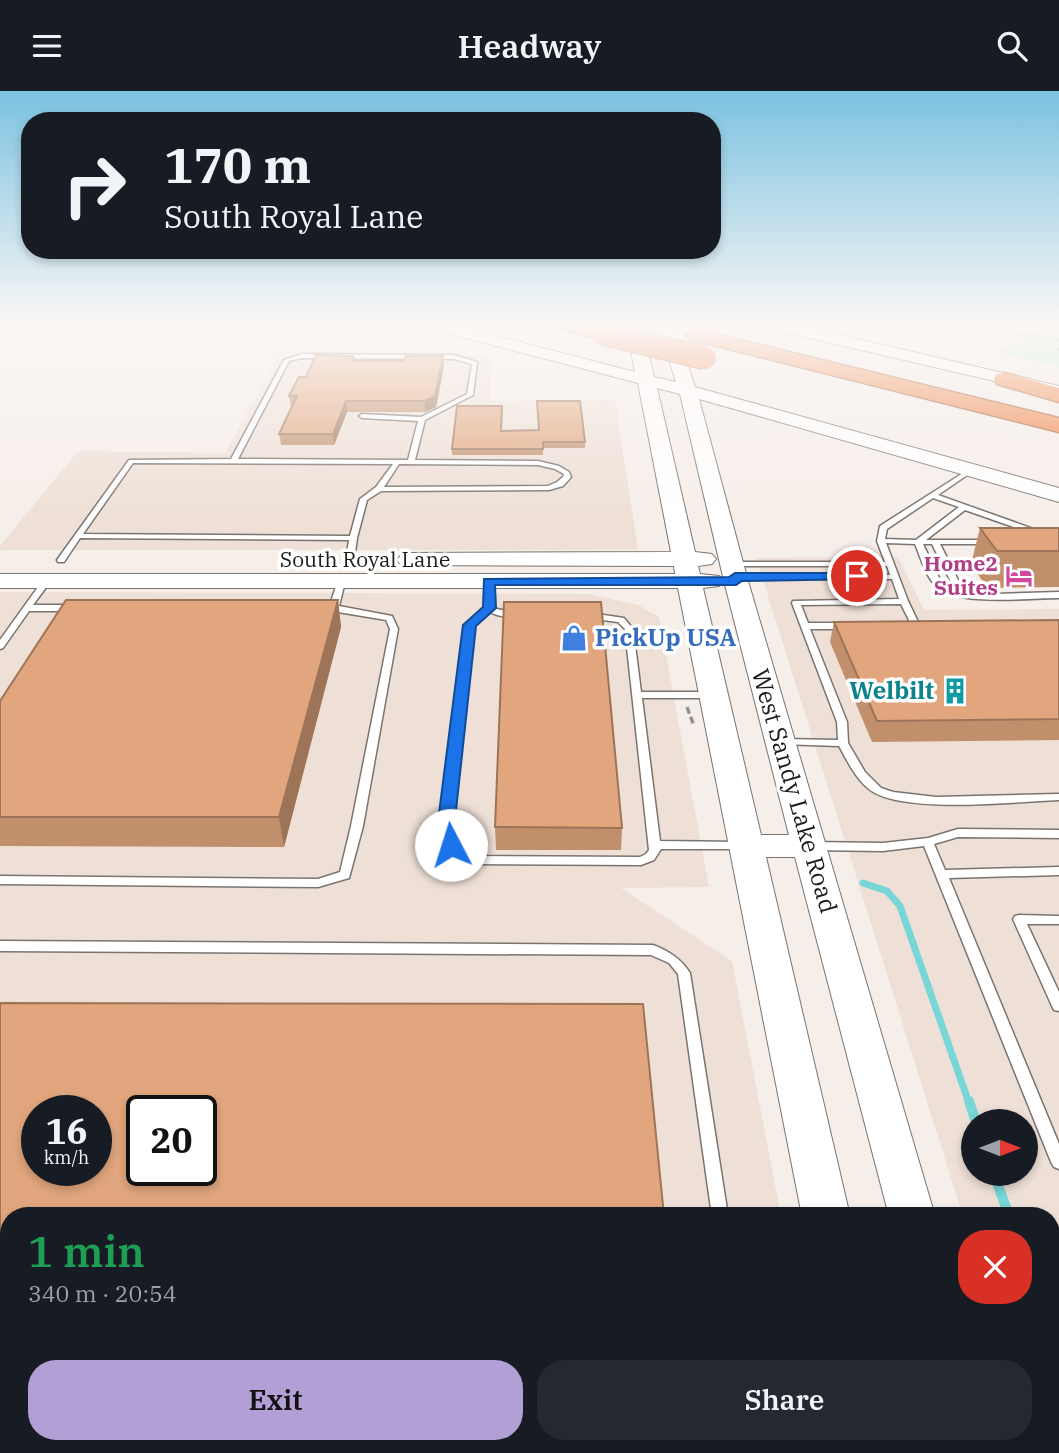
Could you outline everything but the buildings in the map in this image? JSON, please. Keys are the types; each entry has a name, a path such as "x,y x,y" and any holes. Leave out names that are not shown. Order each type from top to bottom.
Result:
{"highway":[{"path":"825,389 940,418"},
{"path":"917,389 1059,425"},
{"path":"1042,389 1059,393"}],"main road":[{"name":"West Sandy Lake Road","path":"649,389 825,1207"},
{"path":"674,389 1059,495"},
{"name":"West Sandy Lake Road","path":"687,389 733,570 909,1207"},
{"path":"708,389 736,405"},
{"path":"698,433 706,418 713,414 765,412"},
{"path":"46,582 61,560"},
{"name":"South Royal Lane","path":"0,561 348,560 687,570"},
{"name":"South Royal Lane","path":"0,581 46,582 348,560 489,582 687,570"},
{"path":"687,570 733,570"},
{"path":"747,846 809,846"}],"lane":[{"path":"234,461 272,389"},
{"path":"362,416 422,419 470,394 471,389"},
{"path":"411,463 422,419"},
{"path":"61,560 131,461 538,464 558,467 567,473 567,477 560,484 549,488 379,489"},
{"path":"334,608 365,499 379,489 397,463"},
{"path":"916,626 881,541 883,528 971,470"},
{"path":"932,495 1058,541"},
{"path":"918,542 964,507"},
{"path":"990,527 998,519"},
{"path":"974,542 982,534"},
{"path":"77,536 348,560"},
{"path":"881,541 1002,541"},
{"path":"1029,541 1058,541"},
{"path":"918,542 939,586 948,592 1059,595"},
{"path":"935,542 961,594"},
{"path":"733,570 889,564"},
{"path":"733,570 895,577"},
{"path":"0,646 46,582"},
{"path":"489,582 489,608 470,625 446,829 451,845 459,856 471,860 641,861 650,857 655,850 629,629 621,620 611,617 575,615"},
{"path":"904,601 796,603 842,722 843,743 859,772 879,792 912,799 1059,797"},
{"path":"27,608 83,608"},
{"path":"0,880 318,883 345,875 357,826 394,629 388,618 320,608"},
{"path":"489,608 497,613 524,614"},
{"path":"805,626 860,626"},
{"path":"902,626 929,626"},
{"path":"636,695 714,695"},
{"path":"780,742 843,743"},
{"path":"809,846 883,846 928,842 958,833 1059,834"},
{"path":"928,842 1059,1162"},
{"path":"654,845 747,846"},
{"path":"941,874 1059,871"},
{"path":"1059,920 1019,919 1059,1006"},
{"path":"0,946 653,950 673,960 684,973 719,1207"}],"shaded area":[{"path":"260,389 489,389 489,401 615,400 638,550 0,550 0,546 78,451 225,453"},
{"path":"898,557 924,610 1059,609 1059,1207 960,1207 756,558"},
{"path":"0,592 588,594 638,605 659,617 709,887 621,888 732,961 779,1207 0,1207"}],"waterway":[{"path":"863,883 887,891 900,906 969,1103"},
{"path":"969,1101 972,1109"},
{"path":"999,1187 1006,1207"}],"place":[{"name":"Home2 Suites","path":"1019,576"},
{"name":"PickUp USA","path":"574,638"},
{"name":"Welbilt","path":"955,691"}],"route":[{"path":"451,845 446,829 470,625 489,608 489,582 736,581 735,577 857,576"}]}
